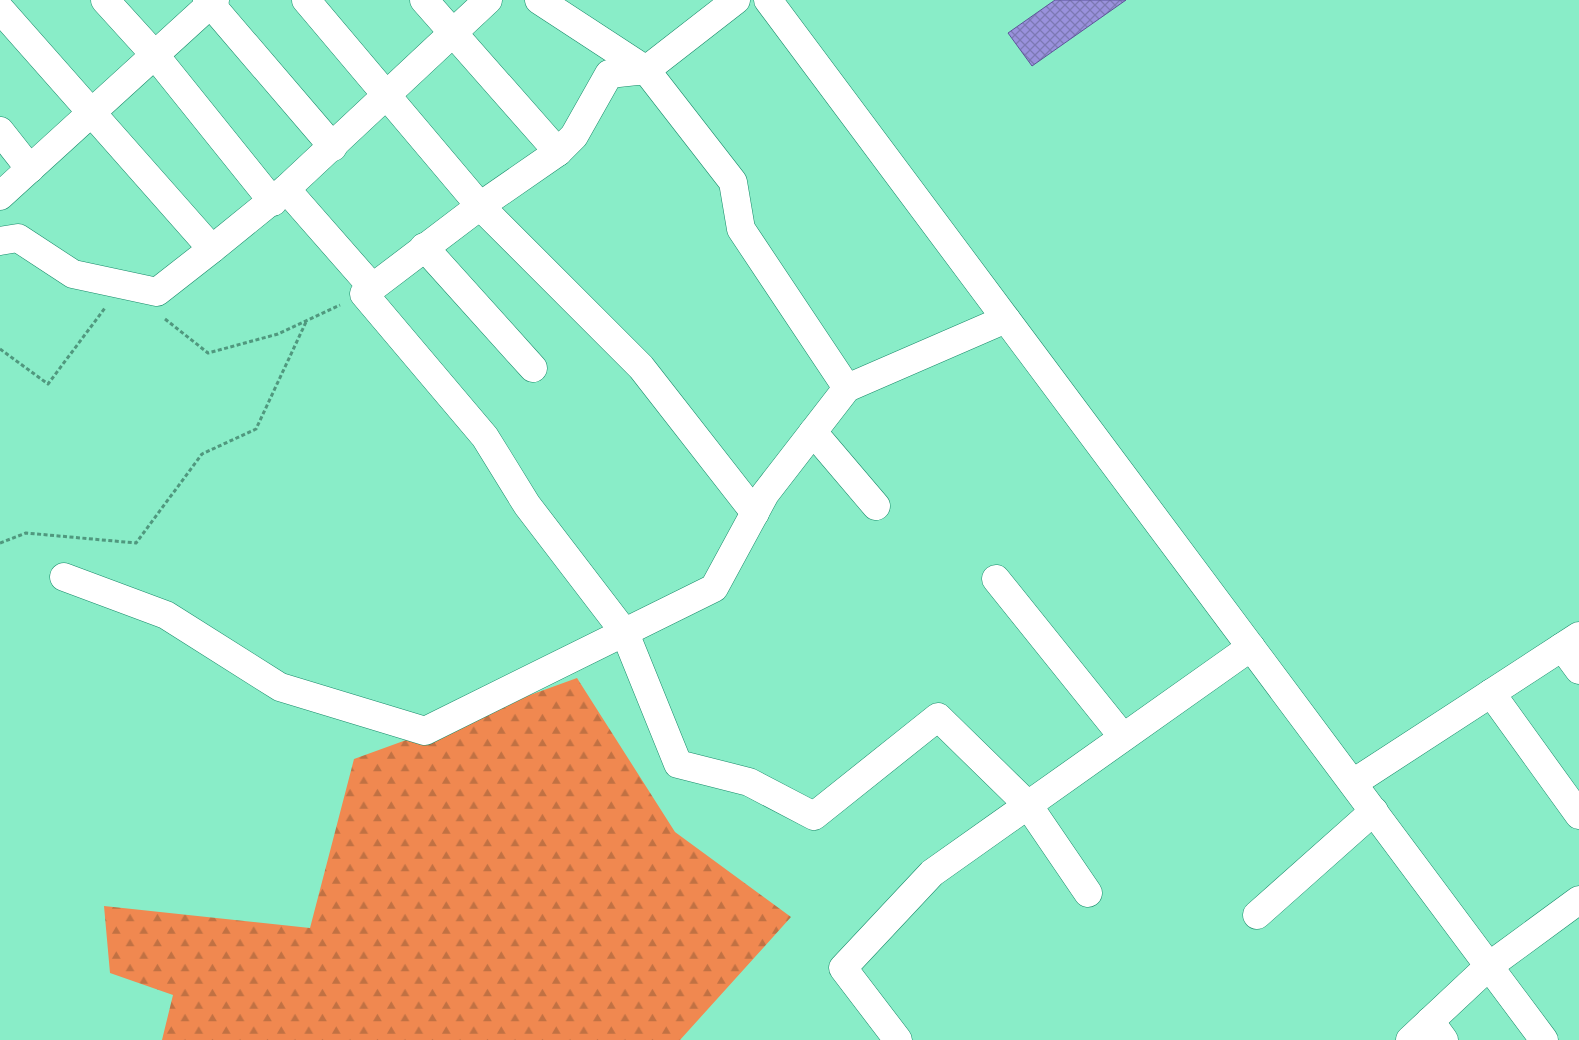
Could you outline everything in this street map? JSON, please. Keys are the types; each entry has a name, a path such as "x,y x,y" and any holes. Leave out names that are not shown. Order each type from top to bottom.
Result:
{"street":[{"path":"105,0 280,196 368,290 485,437 527,505 626,633 678,764 749,782 814,816 938,717 1028,805 1088,893"},
{"path":"306,0 480,206 641,367 754,513"},
{"path":"424,0 558,152"},
{"path":"0,242 18,238 73,274 157,292 280,196 488,0"},
{"path":"539,0 646,70 733,182 741,229 847,388"},
{"path":"368,290 480,206 558,152 574,136 609,74 646,70 736,0"},
{"path":"768,0 1544,1040"},
{"path":"0,196 93,113 211,1 333,147"},
{"path":"0,9 212,249"},
{"path":"0,131 30,169"},
{"path":"424,247 533,368"},
{"path":"64,577 166,615 280,687 425,731 714,588 764,494 847,388 1006,319"},
{"path":"813,432 876,506"},
{"path":"996,579 1123,737"},
{"path":"1352,783 1571,642 1579,670"},
{"path":"898,1040 843,968 932,873 1251,647"},
{"path":"1491,693 1579,815"},
{"path":"1257,916 1374,811"},
{"path":"1410,1040 1437,1030 1489,966 1579,900"}],"path":[{"path":"0,348 48,384 123,285"},
{"path":"161,316 208,353 278,334 306,322 368,290"},
{"path":"0,543 26,533 136,543 202,454 256,429 306,322"}],"green space":[{"path":"577,678 675,832 791,917 680,1040 162,1040 173,995 110,973 104,906 310,928 354,759"}],"building":[{"path":"1055,0 1126,0 1032,66 1008,33"}]}
